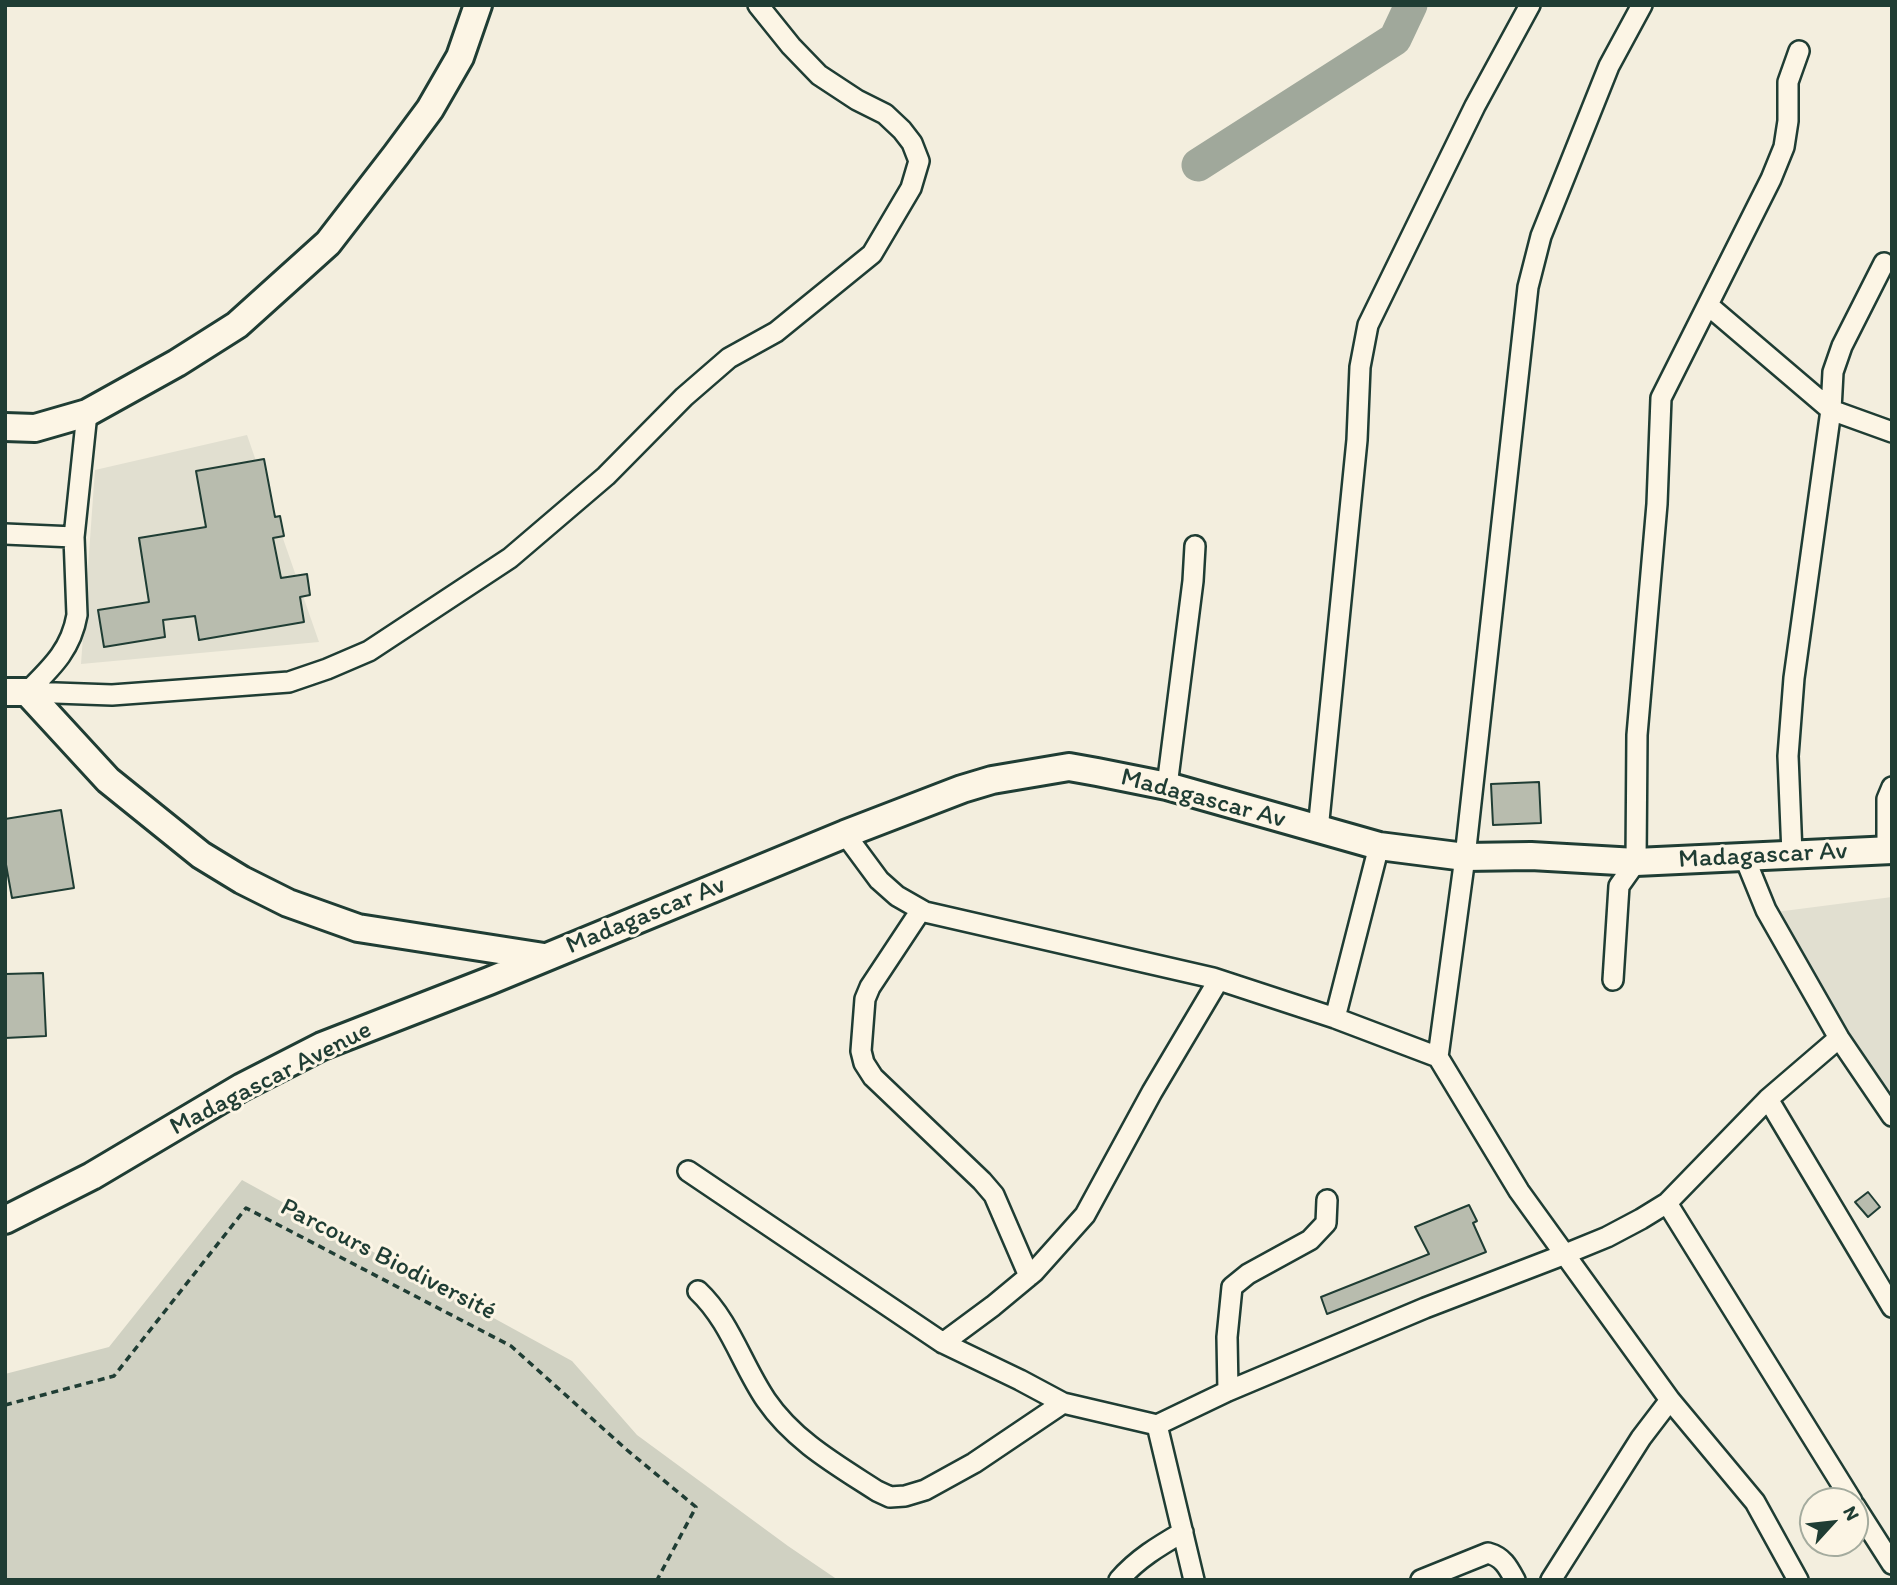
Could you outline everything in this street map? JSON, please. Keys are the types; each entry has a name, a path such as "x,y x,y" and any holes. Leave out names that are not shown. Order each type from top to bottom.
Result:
{"main road":[{"path":"5,427 35,428 87,413 177,363 237,325 328,243 430,109 460,57 478,5"},
{"path":"16,692 108,779 201,855 242,880 288,903 358,928 546,957"},
{"name":"Madagascar Av","path":"546,957 962,789 992,780 1069,767 1167,786 1379,846 1465,857 1531,856 1636,862 1889,850"},
{"name":"Madagascar Avenue","path":"5,1220 92,1175 242,1087 322,1046 546,957"}],"street":[{"path":"1318,830 1357,440 1360,367 1368,325 1475,106 1530,5"},
{"path":"1438,1057 1465,857 1528,287 1541,236 1609,66 1642,5"},
{"path":"16,692 112,695 289,682 369,650 510,558 607,476 684,397 729,358 776,332 872,254 911,188 919,162 912,143 885,114 857,100 819,75 791,46 766,9"},
{"path":"1613,980 1619,886 1636,862 1637,735 1657,505 1661,398 1709,306 1784,147 1788,121 1788,82 1799,51"},
{"path":"1792,854 1788,756 1794,678 1831,410 1833,372 1842,346 1884,263"},
{"path":"1709,306 1831,410 1892,432"},
{"path":"16,692 60,661 75,626 77,615 74,537 87,413"},
{"path":"5,534 74,537"},
{"path":"1167,786 1195,546"},
{"path":"1889,850 1887,799 1892,787"},
{"path":"845,834 879,880 897,896 921,910 1218,981 1335,1018 1438,1057 1519,1191 1563,1255 1670,1400 1755,1502 1798,1580"},
{"path":"1335,1018 1379,846"},
{"path":"1744,856 1766,910 1839,1038 1892,1116"},
{"path":"921,910 870,987 861,1024 860,1051 873,1077 988,1188 1030,1276"},
{"path":"943,1343 1030,1276 1085,1215 1152,1092 1218,981"},
{"path":"688,1171 943,1343 1063,1403 1157,1425 1228,1391 1424,1308 1607,1237 1667,1203 1768,1098 1839,1038"},
{"path":"1768,1098 1892,1307"},
{"path":"1228,1391 1227,1337 1232,1287 1248,1274 1310,1240 1326,1223 1327,1200"},
{"path":"1667,1203 1843,1487"},
{"path":"698,1291 737,1344 766,1401 801,1440 890,1497 925,1490 974,1463 1063,1403"},
{"path":"1551,1580 1626,1461 1670,1400"},
{"path":"1157,1425 1194,1580"},
{"path":"1869,1528 1892,1564"},
{"path":"1119,1580 1131,1566 1183,1532"},
{"path":"1421,1580 1488,1553 1498,1556 1515,1580"}],"path":[{"name":"Parcours Biodiversité","path":"5,1405 114,1376 246,1208 511,1346 695,1507 657,1580"}],"shaded area":[{"path":"247,435 319,642 81,664 95,470"},
{"path":"1892,897 1892,1102 1776,912"},
{"path":"242,1180 572,1361 637,1435 838,1580 5,1580 5,1374 109,1347"}],"building":[{"path":"264,459 275,517 280,516 284,536 273,538 281,578 307,574 310,595 300,597 304,622 199,640 195,616 163,620 165,637 104,647 98,610 149,602 139,538 206,527 196,471"},
{"path":"1539,782 1541,823 1493,825 1491,784"},
{"path":"61,810 74,888 12,898 5,859 5,819"},
{"path":"43,973 46,1036 5,1038 5,974"},
{"path":"1868,1192 1880,1207 1868,1217 1855,1202"},
{"path":"1469,1205 1477,1221 1473,1223 1486,1252 1327,1314 1321,1297 1429,1254 1415,1227"}],"waterway":[{"path":"1198,165 1395,39 1411,5"}]}
